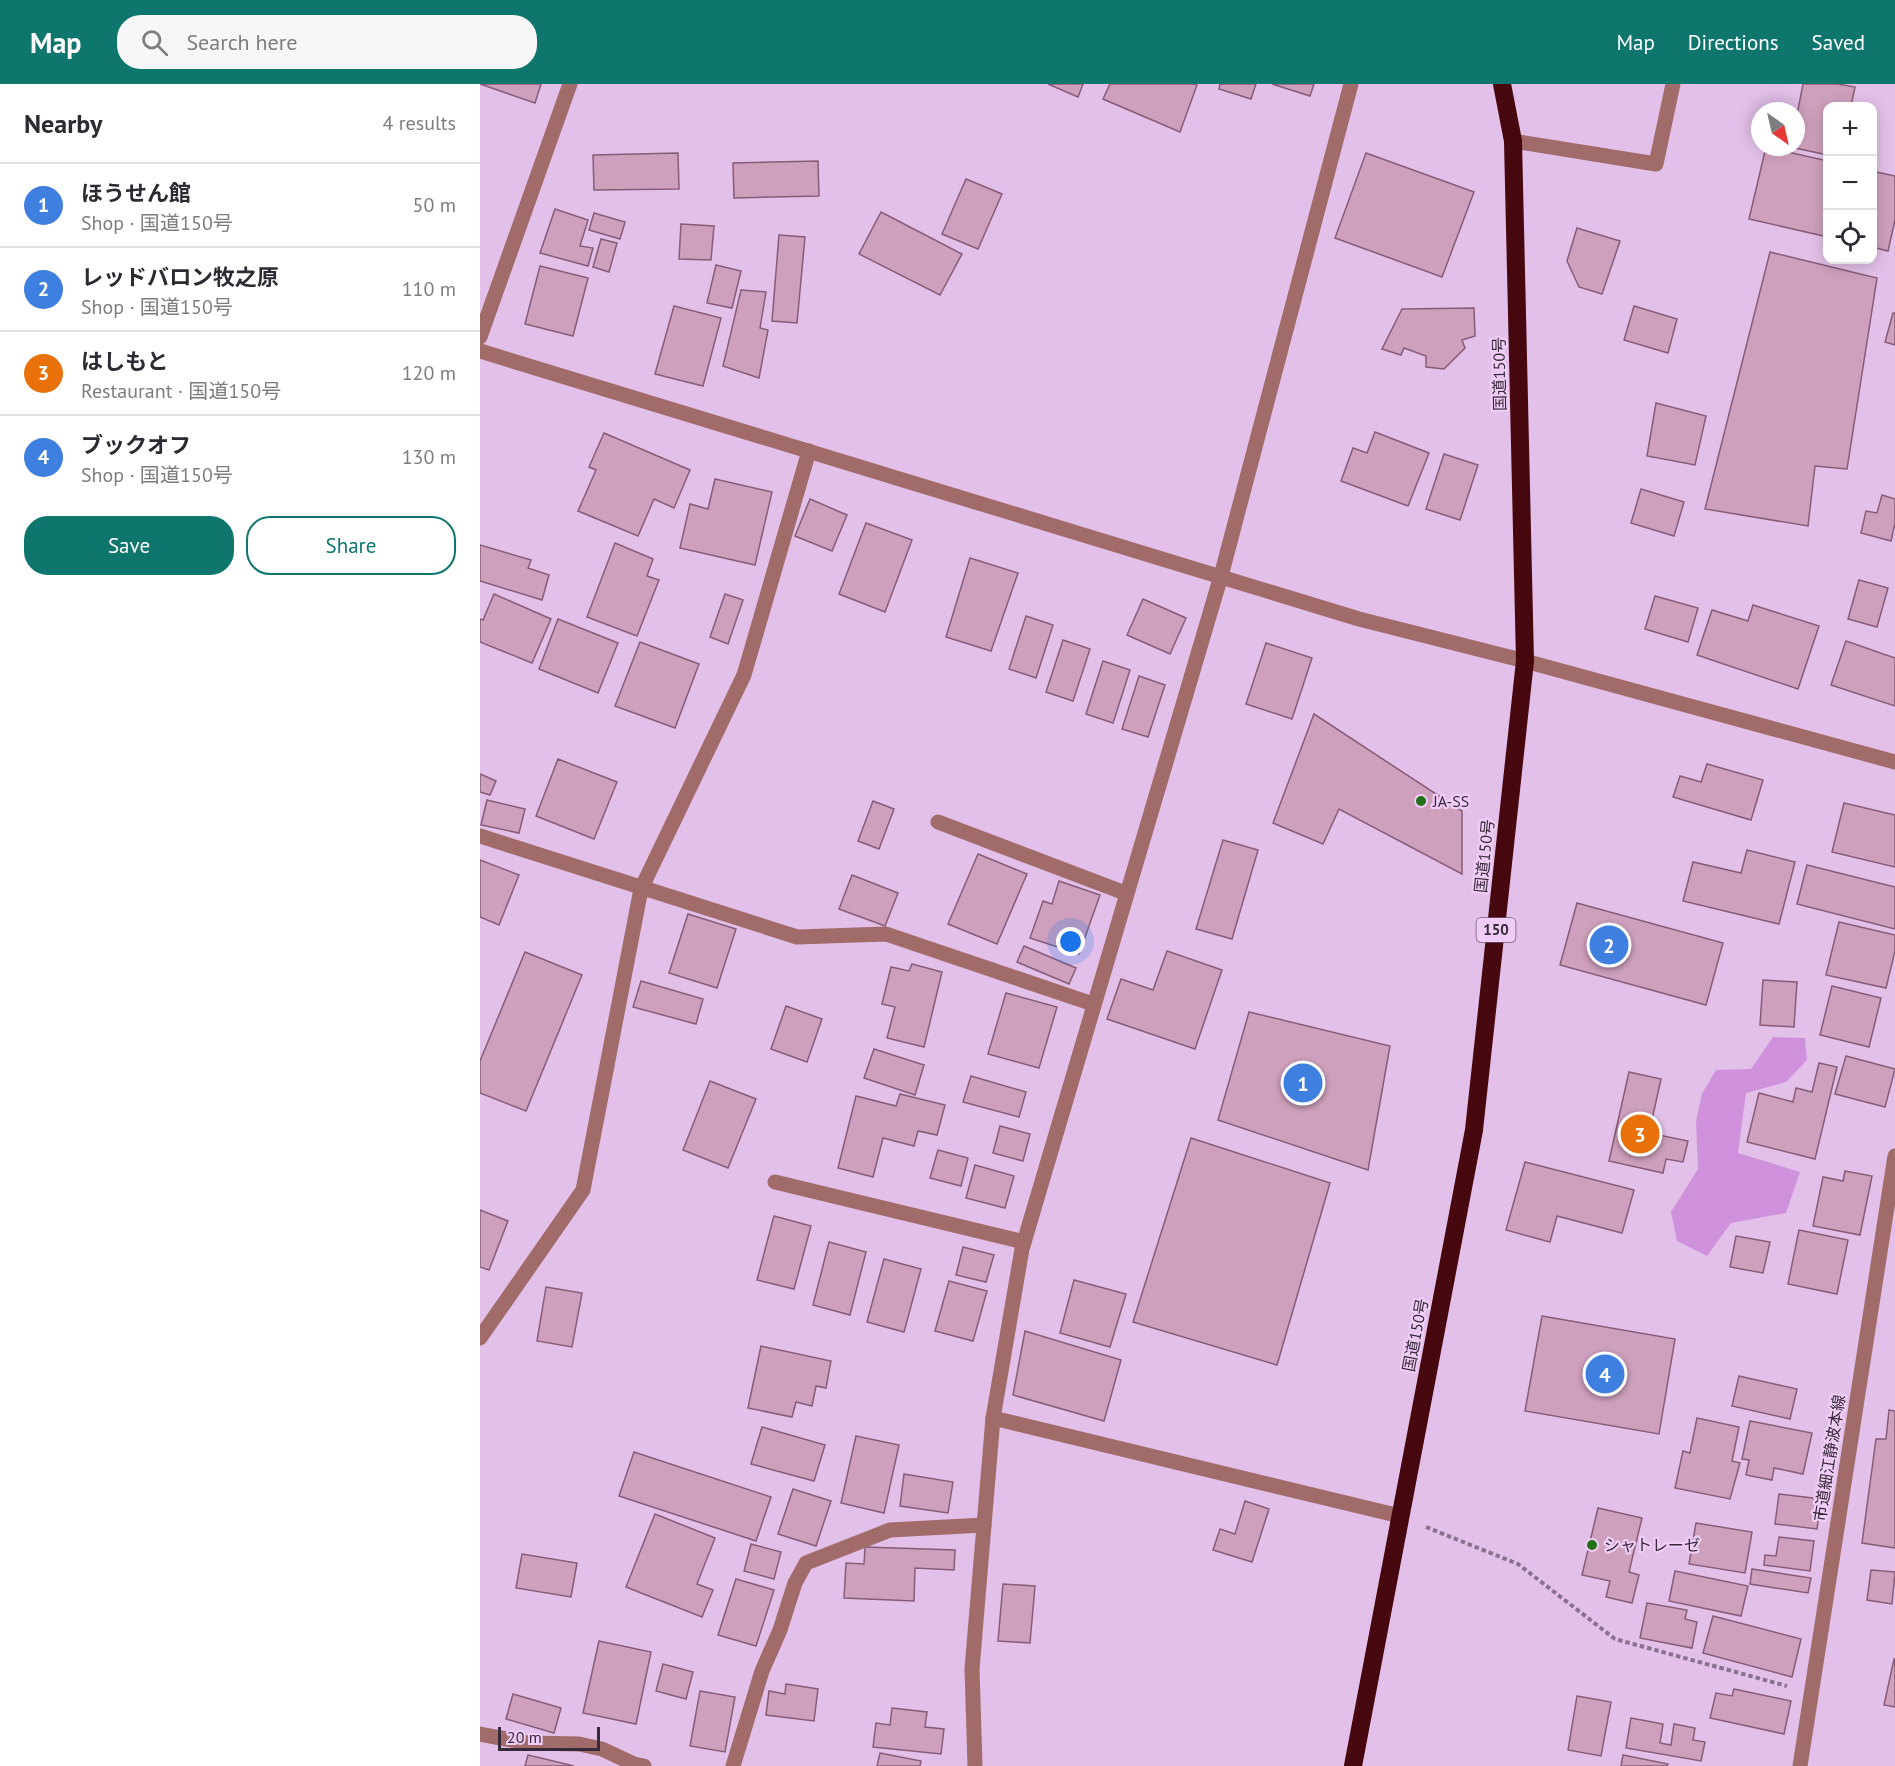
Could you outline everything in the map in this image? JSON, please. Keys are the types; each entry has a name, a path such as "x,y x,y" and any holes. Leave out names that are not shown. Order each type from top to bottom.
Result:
{"highway":[{"name":"国道150号","path":"1353,1766 1474,1130 1525,661 1513,141 1502,84"}],"street":[{"path":"480,338 570,84"},
{"path":"975,1766 972,1669 993,1418 1024,1242 1125,892 1178,730 1351,84"},
{"path":"1513,141 1656,164 1673,84"},
{"path":"480,351 1359,619 1525,661 1895,762"},
{"path":"480,1338 583,1190 641,889 744,675 809,451"},
{"path":"938,822 1125,892"},
{"path":"480,836 797,937 886,934 1093,1004"},
{"name":"市道細江静波本線","path":"1800,1766 1895,1156"},
{"path":"776,1182 1024,1242"},
{"path":"993,1418 1400,1516"},
{"path":"733,1766 762,1671 780,1630 795,1583 806,1563 890,1530 984,1525"},
{"path":"480,1734 527,1743 579,1744 602,1749 634,1764 644,1766"}],"path":[{"path":"1400,1516 1518,1564 1615,1639 1811,1692"}],"shaded area":[{"path":"1773,1037 1805,1038 1807,1060 1786,1082 1746,1093 1738,1153 1800,1172 1786,1213 1731,1223 1707,1256 1677,1241 1671,1212 1698,1169 1696,1121 1702,1094 1716,1070 1751,1069"}],"building":[{"path":"480,84 541,84 535,103"},
{"path":"1048,84 1083,84 1078,97"},
{"path":"1110,84 1197,85 1180,132 1103,99"},
{"path":"1220,84 1256,84 1251,99 1219,89"},
{"path":"1272,84 1314,84 1310,96"},
{"path":"1803,84 1838,84 1855,87 1852,102 1823,102 1823,154 1805,150 1805,102 1800,102"},
{"path":"678,153 679,189 594,190 593,155"},
{"path":"1366,153 1474,192 1442,277 1335,238"},
{"path":"1764,156 1805,156 1823,160 1823,236 1749,219"},
{"path":"818,161 819,196 734,198 733,163"},
{"path":"1877,172 1895,176 1895,220 1888,251 1877,248"},
{"path":"966,179 1002,194 978,249 942,234"},
{"path":"555,209 588,220 580,246 593,248 588,266 540,253"},
{"path":"881,212 962,254 940,295 859,254"},
{"path":"594,213 625,222 620,239 589,230"},
{"path":"681,224 714,226 711,260 679,259"},
{"path":"1577,228 1620,241 1602,294 1579,287 1567,261"},
{"path":"779,235 805,237 797,323 772,321"},
{"path":"601,239 617,243 609,272 593,267"},
{"path":"1770,252 1877,278 1847,469 1815,466 1808,526 1705,509"},
{"path":"716,265 741,271 732,308 707,303"},
{"path":"540,266 588,278 573,336 525,324"},
{"path":"741,290 766,292 760,328 768,330 759,378 723,366"},
{"path":"674,306 721,318 703,386 655,374"},
{"path":"1634,306 1677,319 1668,353 1624,340"},
{"path":"1474,308 1475,336 1462,340 1465,348 1444,369 1426,367 1426,356 1404,348 1401,355 1382,349 1402,309"},
{"path":"1893,313 1895,313 1895,345 1885,342"},
{"path":"1656,403 1706,416 1695,465 1647,456"},
{"path":"1375,432 1429,453 1408,506 1341,481 1353,448 1367,453"},
{"path":"604,433 690,470 674,508 654,499 638,536 578,511 596,470 589,467"},
{"path":"1444,454 1478,465 1460,520 1426,509"},
{"path":"715,479 772,492 755,565 680,548 690,504 708,509"},
{"path":"1641,489 1684,502 1674,536 1631,523"},
{"path":"1882,495 1895,499 1895,523 1891,541 1861,533 1866,511 1877,513"},
{"path":"810,499 847,515 832,551 795,536"},
{"path":"866,523 912,540 885,612 839,594"},
{"path":"615,543 653,559 647,576 659,580 637,636 587,617"},
{"path":"480,545 531,560 528,568 549,575 542,600 480,581"},
{"path":"970,558 1018,573 991,651 946,637"},
{"path":"1859,580 1888,588 1877,627 1848,619"},
{"path":"494,594 551,619 532,663 480,642 480,619 483,620"},
{"path":"725,594 743,600 728,644 710,637"},
{"path":"1655,596 1698,608 1688,642 1645,629"},
{"path":"1143,599 1186,618 1170,654 1127,635"},
{"path":"1753,605 1819,626 1798,689 1697,655 1712,610 1748,621"},
{"path":"1026,616 1053,625 1036,678 1009,669"},
{"path":"558,619 618,643 598,693 539,669"},
{"path":"1063,640 1090,649 1073,701 1046,692"},
{"path":"1846,641 1895,658 1895,706 1831,685"},
{"path":"640,642 699,664 675,728 615,706"},
{"path":"1266,643 1312,658 1292,719 1246,704"},
{"path":"1103,661 1130,670 1113,723 1086,714"},
{"path":"1139,676 1165,685 1148,737 1122,729"},
{"path":"1314,714 1462,811 1462,874 1339,809 1323,844 1273,823"},
{"path":"558,759 617,782 594,839 536,816"},
{"path":"1707,764 1763,780 1751,820 1673,797 1680,776 1701,782"},
{"path":"480,774 496,781 490,795 480,792"},
{"path":"487,800 525,809 519,833 481,825"},
{"path":"873,801 894,809 879,849 858,841"},
{"path":"1844,803 1895,815 1895,867 1832,852"},
{"path":"1223,840 1258,850 1232,939 1196,929"},
{"path":"1747,850 1795,862 1779,924 1683,901 1693,862 1741,873"},
{"path":"978,854 1027,874 997,944 948,924"},
{"path":"480,860 519,875 499,925 480,917"},
{"path":"1807,865 1895,887 1895,929 1797,904"},
{"path":"852,875 898,893 885,926 839,909"},
{"path":"1059,881 1100,895 1079,954 1030,938 1043,901 1052,904"},
{"path":"1577,903 1723,943 1706,1005 1560,965"},
{"path":"688,914 736,929 717,988 669,973"},
{"path":"1839,922 1895,935 1895,951 1886,988 1826,975"},
{"path":"1024,946 1076,968 1069,984 1017,962"},
{"path":"1167,951 1222,970 1195,1049 1107,1019 1121,979 1153,990"},
{"path":"525,952 582,975 526,1111 480,1093 480,1061"},
{"path":"912,964 942,972 924,1047 887,1038 895,1007 882,1004 891,967 909,971"},
{"path":"1763,980 1797,982 1794,1027 1760,1025"},
{"path":"641,981 703,999 696,1024 633,1007"},
{"path":"1832,986 1881,998 1869,1047 1820,1035"},
{"path":"1006,993 1057,1007 1039,1068 988,1054"},
{"path":"786,1006 822,1019 807,1062 771,1049"},
{"path":"1249,1012 1390,1046 1368,1170 1218,1120"},
{"path":"874,1049 924,1065 915,1095 864,1078"},
{"path":"1846,1056 1895,1069 1885,1107 1835,1094"},
{"path":"1819,1063 1837,1067 1815,1159 1747,1142 1759,1093 1793,1102 1796,1088 1812,1092"},
{"path":"1629,1072 1661,1079 1649,1133 1688,1141 1683,1162 1666,1159 1663,1173 1609,1161"},
{"path":"971,1076 1026,1092 1019,1117 963,1102"},
{"path":"710,1081 756,1099 728,1168 683,1150"},
{"path":"900,1094 945,1105 937,1135 918,1131 914,1146 883,1138 873,1177 838,1168 856,1096 896,1106"},
{"path":"1000,1126 1030,1134 1023,1161 993,1153"},
{"path":"1191,1138 1330,1183 1277,1365 1133,1322"},
{"path":"938,1150 968,1158 961,1186 930,1178"},
{"path":"1525,1162 1634,1190 1622,1233 1557,1216 1550,1242 1506,1230"},
{"path":"975,1165 1014,1176 1005,1208 966,1198"},
{"path":"1845,1171 1872,1176 1860,1235 1813,1226 1823,1177 1843,1181"},
{"path":"480,1210 508,1221 489,1270 480,1267"},
{"path":"774,1216 811,1226 794,1289 757,1280"},
{"path":"1799,1230 1848,1240 1837,1294 1788,1284"},
{"path":"1736,1236 1770,1242 1763,1273 1730,1267"},
{"path":"829,1242 866,1252 850,1315 813,1305"},
{"path":"963,1247 994,1255 986,1282 956,1275"},
{"path":"884,1259 921,1269 904,1332 867,1322"},
{"path":"1074,1280 1126,1294 1110,1347 1060,1333"},
{"path":"949,1281 987,1291 973,1341 935,1331"},
{"path":"546,1287 582,1293 572,1347 537,1341"},
{"path":"1542,1316 1675,1339 1659,1434 1525,1411"},
{"path":"1025,1331 1121,1360 1104,1421 1013,1395"},
{"path":"761,1346 831,1361 826,1388 816,1386 812,1406 796,1402 792,1417 748,1408"},
{"path":"1739,1376 1797,1389 1790,1419 1732,1406"},
{"path":"1889,1410 1895,1411 1895,1548 1862,1543 1876,1439 1886,1439"},
{"path":"1697,1418 1739,1427 1732,1461 1740,1463 1730,1499 1675,1488 1683,1451 1690,1453"},
{"path":"1750,1421 1812,1433 1803,1474 1774,1468 1772,1480 1746,1475 1749,1460 1742,1459"},
{"path":"762,1427 825,1445 814,1481 751,1464"},
{"path":"856,1436 899,1445 884,1513 841,1503"},
{"path":"634,1452 771,1497 756,1541 619,1496"},
{"path":"904,1474 953,1482 948,1513 900,1506"},
{"path":"793,1489 831,1501 816,1546 778,1534"},
{"path":"1779,1494 1821,1499 1817,1529 1775,1524"},
{"path":"1245,1501 1269,1509 1252,1562 1213,1550 1220,1529 1235,1534"},
{"path":"1598,1508 1642,1518 1629,1572 1639,1575 1632,1603 1606,1597 1610,1581 1582,1575"},
{"path":"655,1514 715,1538 697,1584 713,1590 702,1617 626,1587"},
{"path":"1696,1523 1752,1532 1745,1573 1689,1564"},
{"path":"1779,1537 1814,1541 1810,1571 1764,1565 1765,1555 1776,1556"},
{"path":"751,1544 781,1552 774,1579 744,1571"},
{"path":"865,1547 955,1550 954,1570 915,1568 914,1601 844,1598 846,1563 864,1564"},
{"path":"522,1554 577,1563 571,1597 516,1588"},
{"path":"1752,1569 1811,1578 1808,1593 1750,1584"},
{"path":"1871,1570 1895,1572 1892,1604 1867,1600"},
{"path":"1675,1571 1748,1586 1741,1616 1669,1601"},
{"path":"736,1579 774,1590 756,1646 718,1635"},
{"path":"1003,1584 1035,1586 1030,1643 998,1641"},
{"path":"1647,1603 1687,1610 1685,1619 1697,1622 1692,1648 1640,1638"},
{"path":"1713,1616 1801,1639 1792,1677 1703,1653"},
{"path":"599,1641 651,1652 636,1724 583,1713"},
{"path":"1895,1659 1895,1707 1884,1705"},
{"path":"663,1664 693,1672 686,1699 656,1691"},
{"path":"786,1684 818,1689 814,1721 766,1715 769,1691 785,1694"},
{"path":"1734,1689 1791,1701 1784,1734 1710,1718 1716,1693 1732,1696"},
{"path":"700,1691 735,1697 725,1752 690,1746"},
{"path":"513,1694 561,1708 554,1733 506,1719"},
{"path":"1577,1696 1611,1702 1601,1756 1568,1750"},
{"path":"892,1708 927,1712 925,1727 944,1729 941,1754 873,1747 876,1723 890,1725"},
{"path":"1631,1718 1663,1724 1660,1743 1671,1745 1674,1724 1695,1728 1693,1740 1705,1742 1701,1761 1626,1748"},
{"path":"880,1753 921,1761 920,1766 877,1766"},
{"path":"528,1755 574,1766 525,1766"},
{"path":"1623,1755 1668,1764 1667,1766 1621,1766"}],"place":[{"name":"JA-SS","path":"1421,801"},
{"name":"レッドバロン牧之原","path":"1609,945"},
{"name":"ほうせん館","path":"1303,1083"},
{"name":"はしもと","path":"1640,1134"},
{"name":"ブックオフ","path":"1605,1374"},
{"name":"シャトレーゼ","path":"1592,1545"}]}
